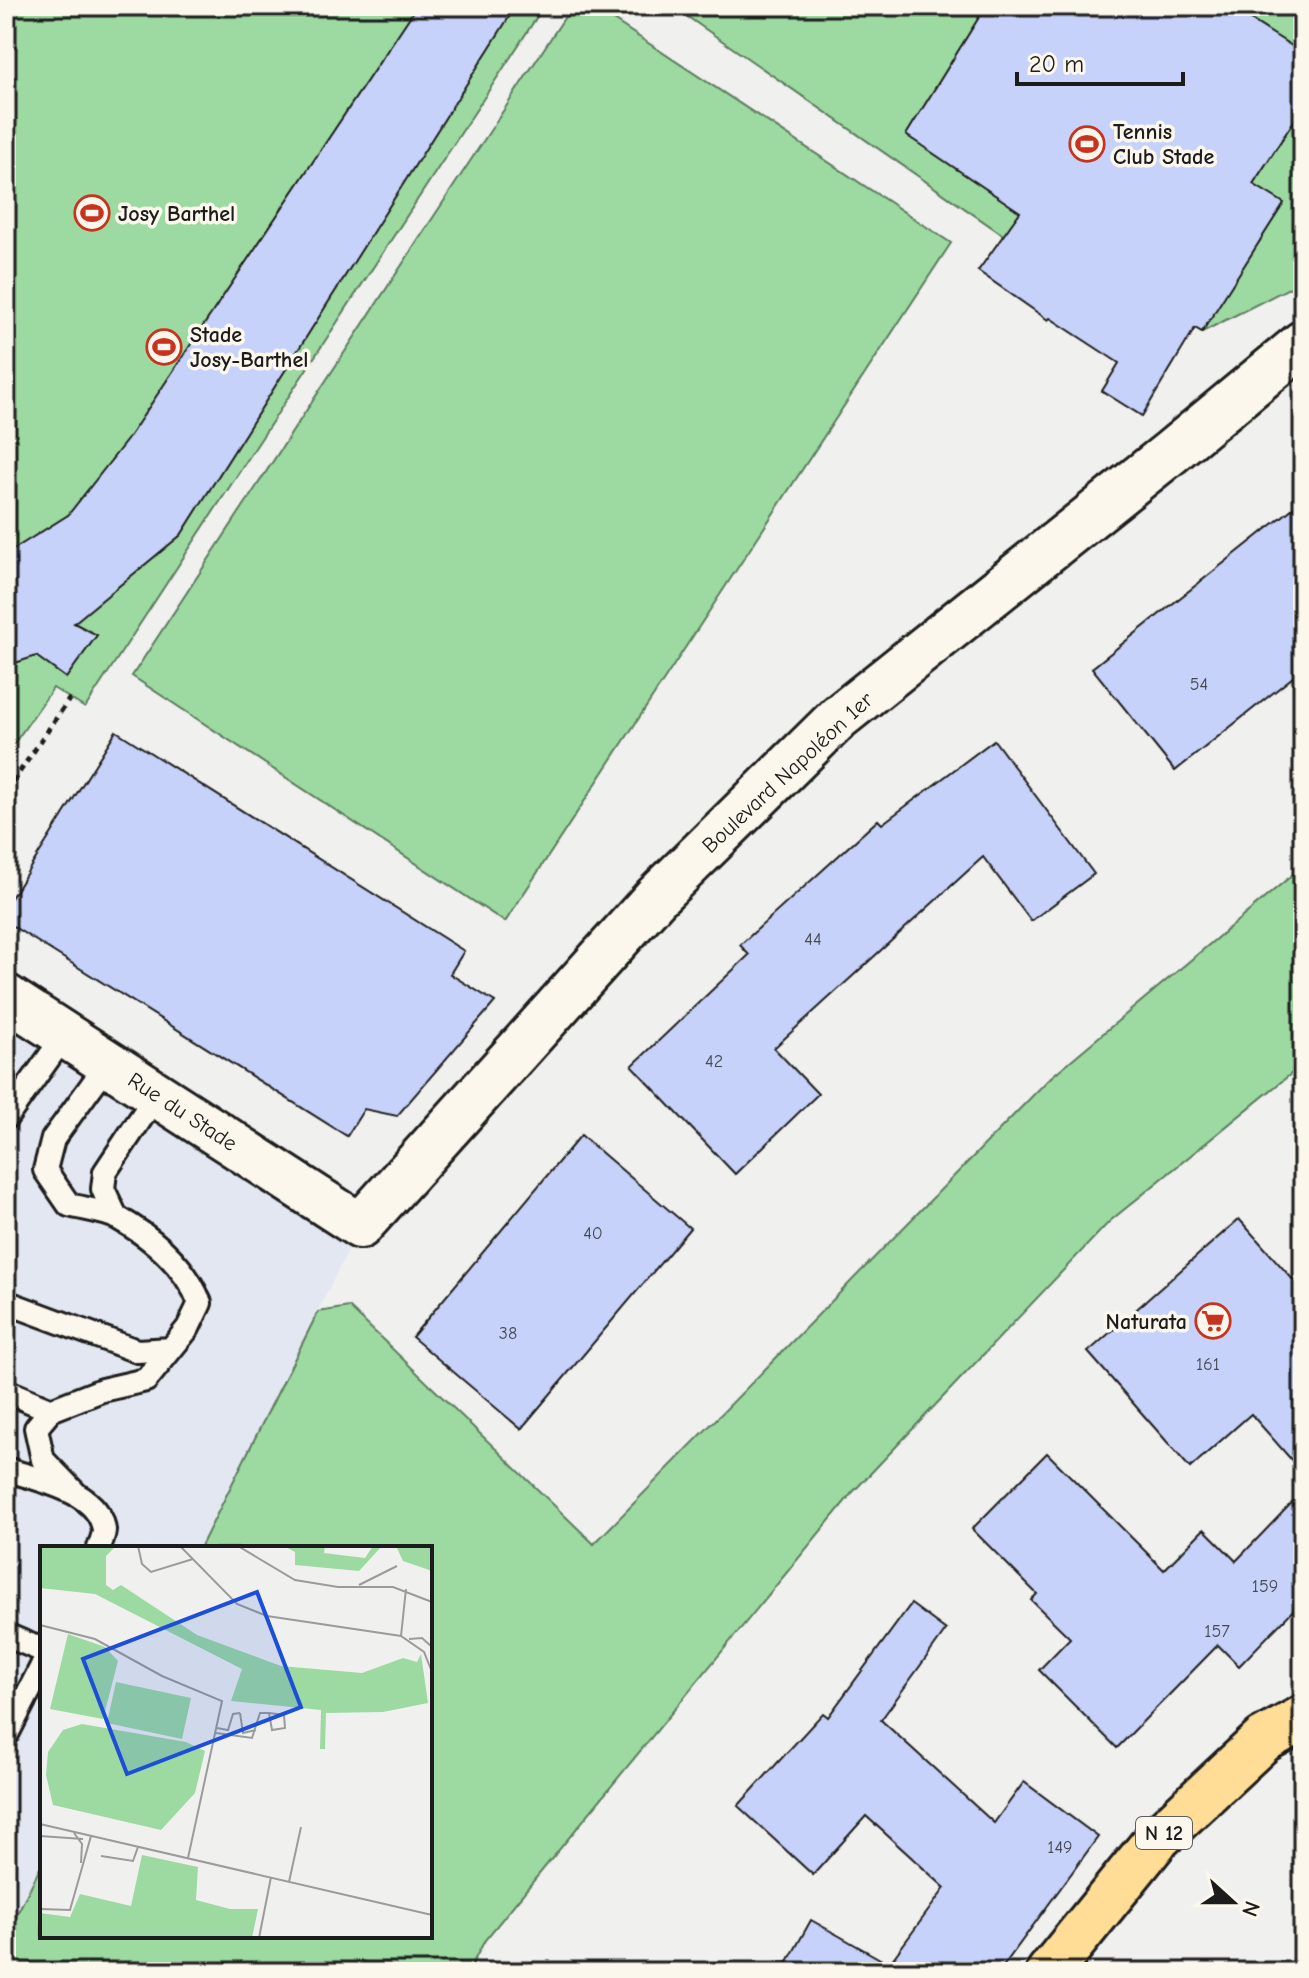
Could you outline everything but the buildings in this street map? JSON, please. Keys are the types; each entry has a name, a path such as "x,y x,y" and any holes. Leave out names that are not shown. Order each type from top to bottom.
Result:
{"main road":[{"name":"N 12","path":"1049,1972 1157,1839 1263,1740 1303,1718"}],"street":[{"name":"Boulevard Napoléon 1er","path":"360,1226 656,897 839,717 1303,343"},
{"name":"Rue du Stade","path":"6,997 360,1226"}],"lane":[{"path":"6,1118 65,1035"},
{"path":"100,1546 104,1531 96,1510 43,1460 36,1428 51,1410 102,1390 146,1380 188,1328 200,1303 191,1281 169,1255 116,1217 69,1205 45,1170 53,1139 108,1063"},
{"path":"116,1217 103,1189 105,1172 157,1094"},
{"path":"6,1302 137,1351 171,1349"},
{"path":"6,1391 51,1410"},
{"path":"6,1469 76,1494"},
{"path":"6,1635 40,1647"},
{"path":"6,1736 40,1670"}],"path":[{"path":"6,792 70,698"}],"shaded area":[{"path":"6,997 360,1226 201,1546 40,1546 40,1868 6,1936"}],"green space":[{"name":"Stade Josy-Barthel","path":"6,6 544,6 85,708 53,688 6,755"},
{"path":"572,6 592,6 951,243 505,922 132,676"},
{"name":"Tennis Club Stade","path":"672,6 1303,6 1303,281 1202,332 1170,313 1155,340"},
{"path":"1303,866 1303,1064 1110,1221 852,1493 485,1940 468,1972 6,1972 6,1936 40,1868 40,1938 432,1938 432,1546 201,1546 318,1312 349,1307 594,1544 1051,1077"}],"place":[{"name":"Tennis Club Stade","path":"1087,144"},
{"name":"Josy Barthel","path":"92,213"},
{"name":"Stade Josy-Barthel","path":"164,347"},
{"name":"Naturata","path":"1213,1321"}]}
